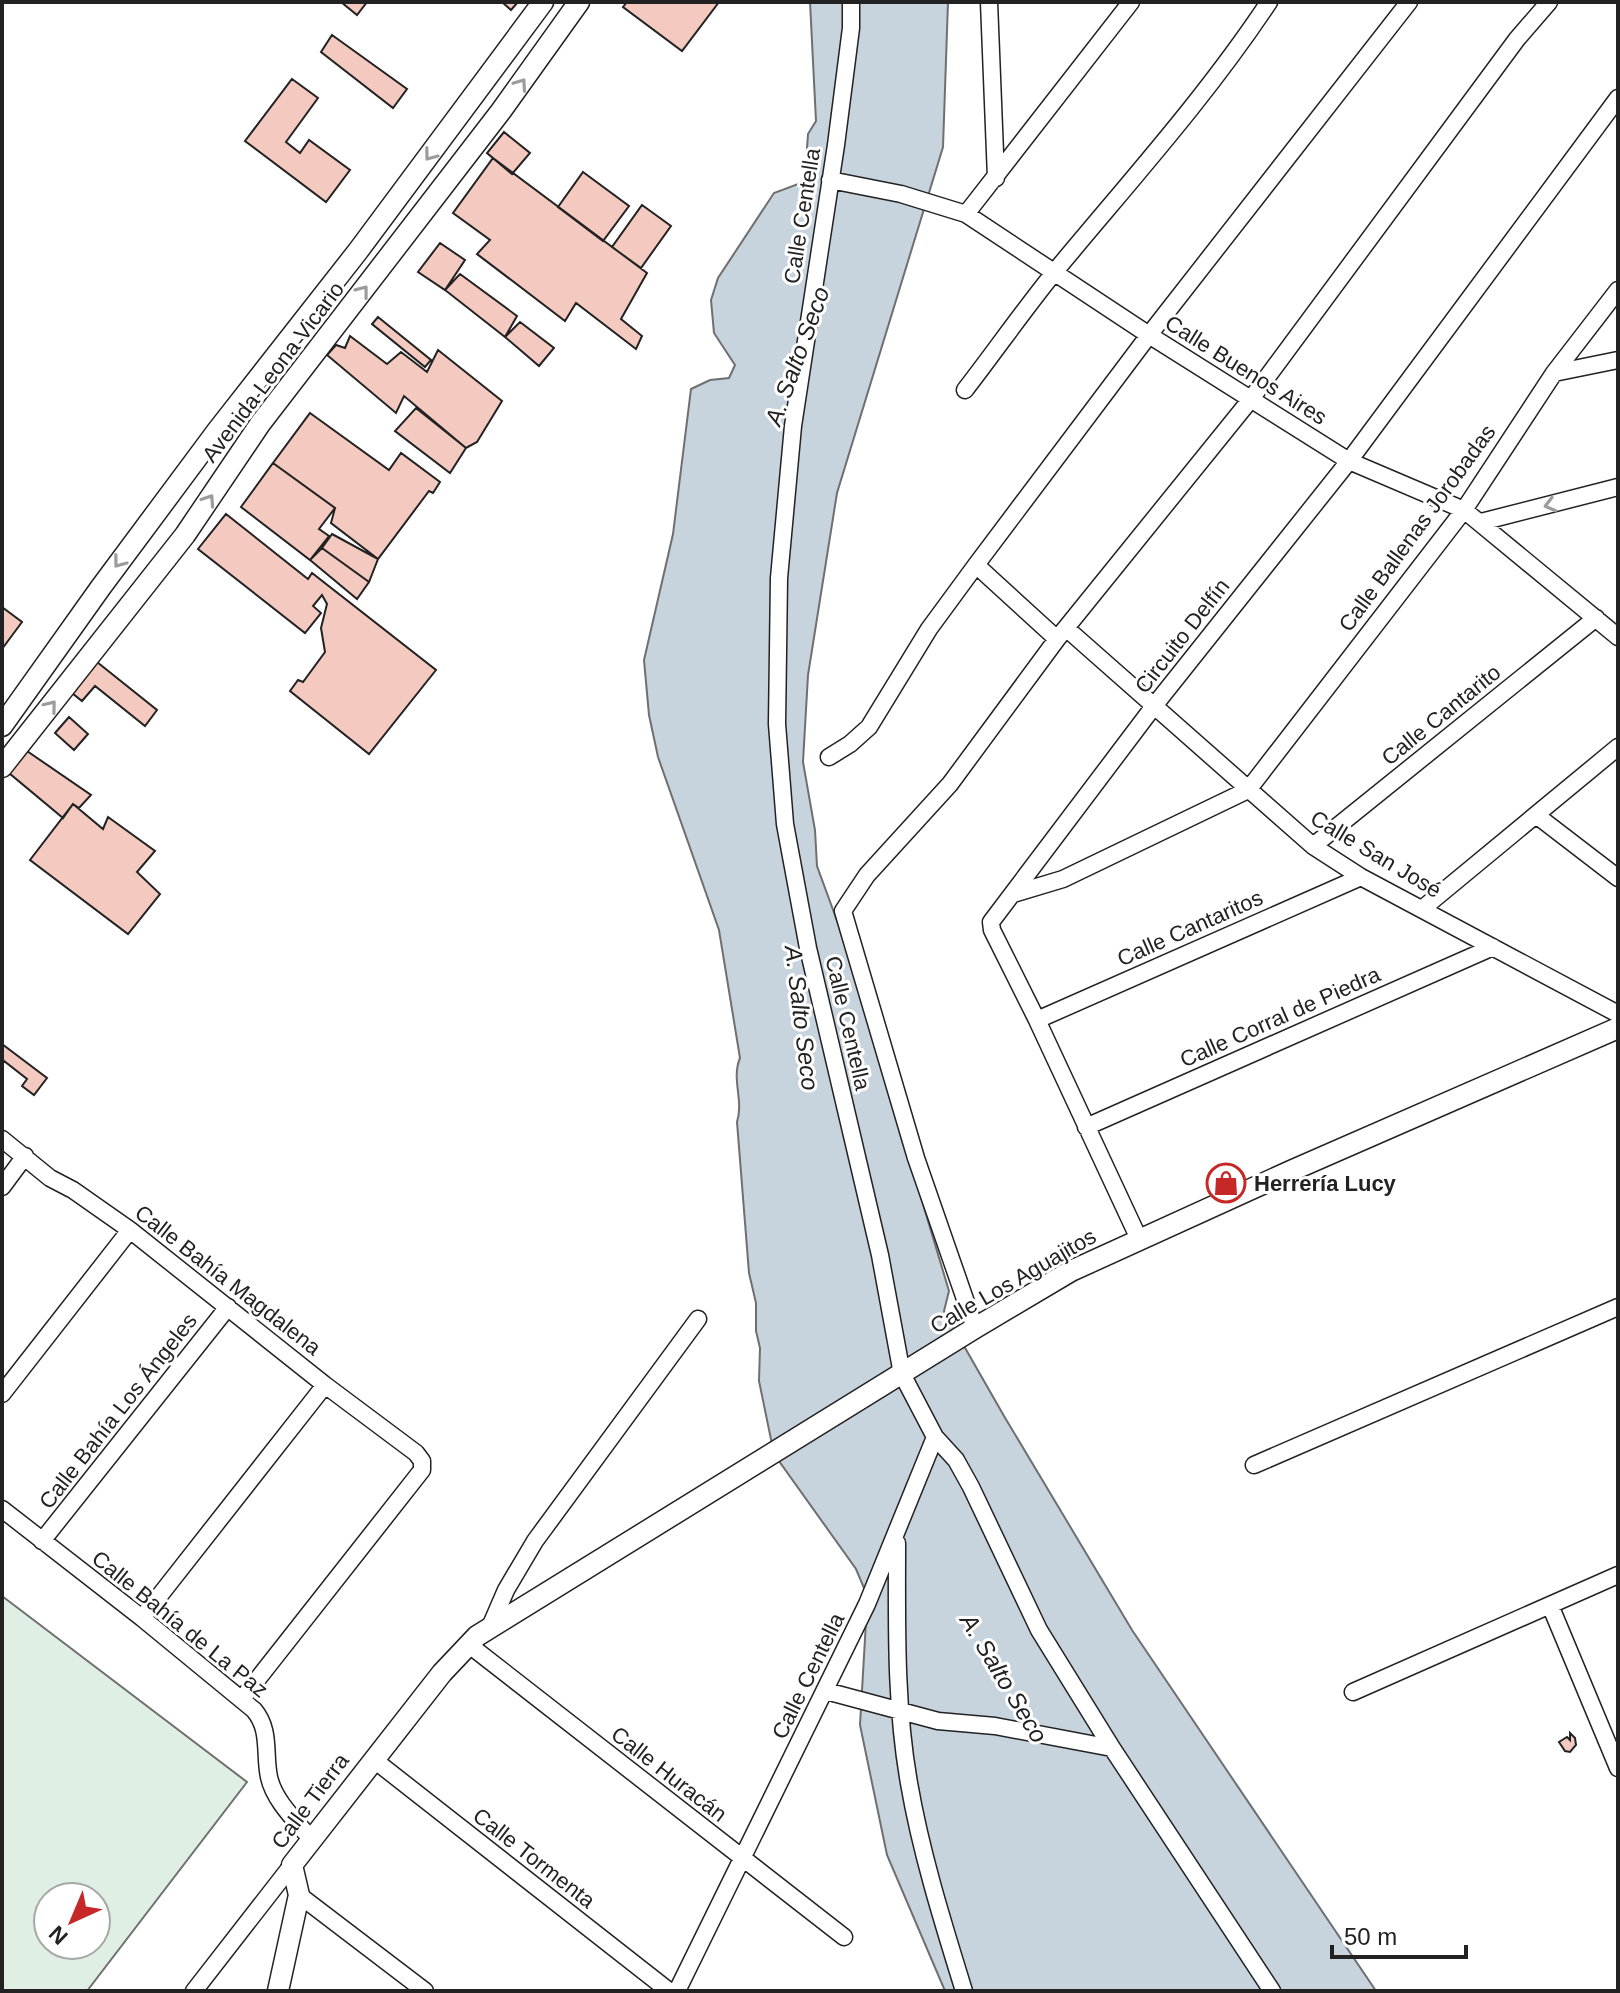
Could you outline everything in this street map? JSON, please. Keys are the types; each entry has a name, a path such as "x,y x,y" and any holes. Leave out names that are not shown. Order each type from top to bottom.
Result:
{"street":[{"name":"Avenida Leona Vicario","path":"2,726 208,443 358,251 543,2"},
{"name":"Avenida Leona Vicario","path":"2,767 185,535 260,424 501,111 579,2"},
{"name":"Calle Centella","path":"677,1991 867,1604 935,1437 902,1374 876,1240 805,932 785,824 777,724 779,578 793,426 851,28 851,2"},
{"path":"989,2 996,178"},
{"path":"966,214 1131,2"},
{"path":"965,390 1055,271 1181,123 1240,46 1269,2"},
{"path":"829,757 869,727 929,629 976,565 1149,335 1409,2"},
{"path":"975,1328 916,1158 843,911 867,875 950,784 1062,634 1251,399 1517,39 1549,2"},
{"name":"Circuito Delfín","path":"1139,1239 992,930 991,922 1154,706 1349,461 1618,98"},
{"name":"Calle Buenos Aires","path":"830,180 901,194 966,214 1149,335 1349,461 1464,510 1618,637"},
{"name":"Calle Ballenas Jorobadas","path":"1248,790 1464,510 1554,373 1618,290"},
{"path":"1554,373 1618,360"},
{"path":"1481,522 1618,487"},
{"name":"Calle San José","path":"976,565 1154,706 1313,846 1361,877 1618,1014"},
{"name":"Calle Cantarito","path":"1313,846 1596,618"},
{"path":"1422,909 1618,747"},
{"path":"1013,894 1063,879 1248,790"},
{"path":"1536,815 1618,878"},
{"name":"Calle Cantaritos","path":"1037,1020 1361,877"},
{"name":"Calle Corral de Piedra","path":"1086,1127 1493,947"},
{"name":"Calle Los Aguajitos","path":"468,1644 490,1627 1071,1271 1618,1028"},
{"name":"Calle Bahía Magdalena","path":"2,1139 50,1178 73,1190 130,1230 416,1453 422,1461 422,1470 242,1699"},
{"path":"2,1187 25,1156"},
{"path":"2,1394 130,1230"},
{"name":"Calle Bahía Los Ángeles","path":"42,1541 228,1307"},
{"path":"1254,1465 1618,1307"},
{"path":"490,1627 506,1590 535,1541 698,1319"},
{"path":"142,1618 325,1385"},
{"path":"935,1437 964,1474 1039,1630 1112,1748 1272,1991"},
{"name":"Calle Bahía de La Paz","path":"2,1509 254,1710 265,1727 269,1777 274,1791 312,1840"},
{"path":"897,1534 900,1712 909,1784 964,1991"},
{"path":"1353,1692 1618,1575"},
{"path":"1550,1605 1618,1768"},
{"name":"Calle Tierra","path":"194,1991 373,1759 468,1644"},
{"name":"Calle Huracán","path":"468,1644 844,1937"},
{"path":"826,1691 938,1721 995,1726 1112,1748"},
{"name":"Calle Tormenta","path":"373,1759 669,1991"},
{"path":"278,1991 299,1895 292,1865"},
{"path":"299,1895 425,1991"}],"green space":[{"path":"2,1596 247,1782 112,1958 112,1881 32,1881 32,1961 110,1961 87,1991 2,1991"}],"water":[{"name":"A. Salto Seco","path":"810,2 948,2 943,147 837,493 808,675 803,762 815,830 817,866 843,937 949,1291 944,1311 1132,1630 1376,1991 945,1991 887,1855 860,1725 867,1604 864,1588 856,1569 774,1454 759,1381 760,1348 756,1331 756,1303 749,1273 737,1122 740,1058 719,930 658,757 649,715 644,660 673,534 691,389 710,380 729,378 735,365 714,333 711,300 718,278 774,193 801,183 805,177 808,134 816,121"}],"building":[{"path":"341,2 367,2 357,15"},
{"path":"502,2 518,2 511,10"},
{"path":"627,2 719,2 682,51 623,7"},
{"path":"332,35 407,89 393,108 321,52"},
{"path":"292,79 318,98 286,142 300,153 309,140 350,170 326,202 245,141"},
{"path":"504,132 530,153 512,174 487,153"},
{"path":"493,158 647,273 621,319 642,336 636,349 576,303 565,321 477,254 490,240 453,213"},
{"path":"583,172 629,206 603,241 558,207"},
{"path":"642,205 671,226 641,268 612,247"},
{"path":"440,243 465,260 445,290 418,272"},
{"path":"460,274 517,316 505,337 445,290"},
{"path":"378,317 431,360 425,367 372,324"},
{"path":"520,322 554,348 539,366 505,337"},
{"path":"350,336 387,364 401,352 427,372 438,350 502,401 477,442 466,448 404,396 396,413 327,355 336,345 345,348"},
{"path":"416,408 466,448 450,473 395,431"},
{"path":"310,413 389,470 401,453 440,482 433,493 429,491 378,559 331,523 335,508 273,463"},
{"path":"273,463 335,508 319,529 329,536 310,560 241,507"},
{"path":"226,514 308,579 312,573 436,670 369,754 290,691 298,680 303,682 325,652 321,628 327,604 322,595 313,606 321,613 305,633 198,549"},
{"path":"332,534 378,559 369,582 322,548"},
{"path":"322,548 369,582 357,599 310,560"},
{"path":"2,607 22,622 2,649"},
{"path":"97,662 157,710 145,726 95,686 82,701 72,693"},
{"path":"69,717 88,734 74,750 55,733"},
{"path":"27,751 91,795 79,808 73,804 63,818 9,773"},
{"path":"73,804 103,829 108,817 155,851 137,872 160,894 128,934 30,860"},
{"path":"2,1044 47,1078 34,1095 22,1086 27,1079 4,1061 2,1064"},
{"path":"1570,1733 1576,1745 1570,1752 1565,1751 1559,1742 1567,1737 1570,1740"}],"place":[{"name":"Herrería Lucy","path":"1226,1183"}]}
